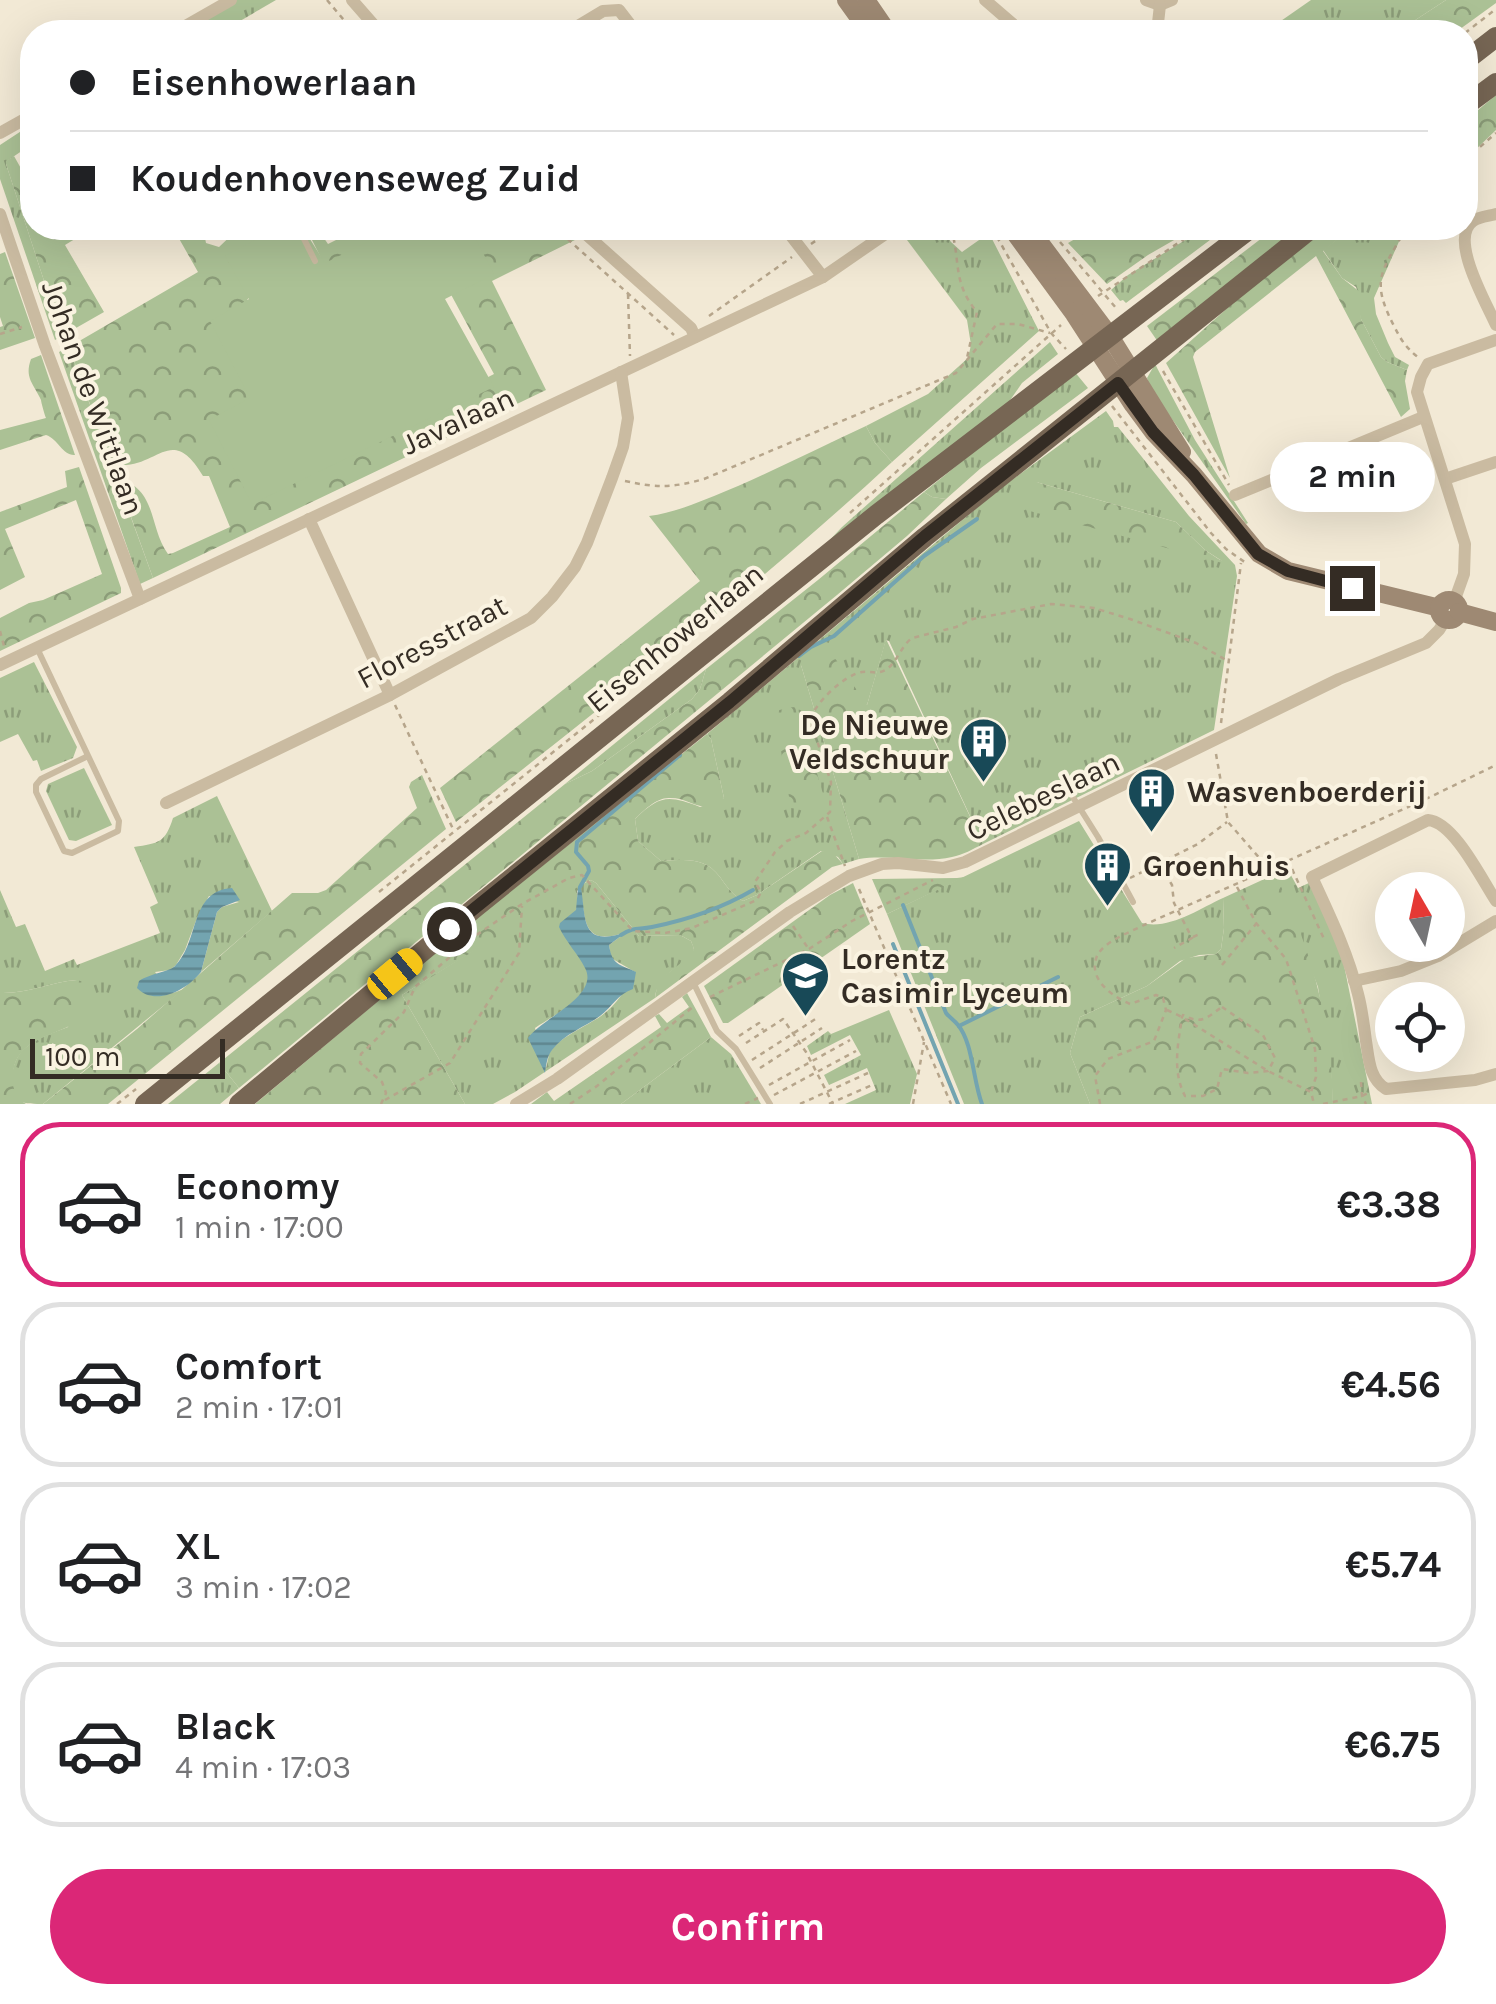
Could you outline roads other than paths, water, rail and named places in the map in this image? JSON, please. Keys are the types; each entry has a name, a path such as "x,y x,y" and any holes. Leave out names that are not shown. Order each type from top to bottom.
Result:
{"main road":[{"path":"1021,240 1103,342"},
{"path":"1037,240 1103,342 1118,383 1167,425 1194,475 1256,551 1288,571 1496,622"},
{"name":"Eisenhowerlaan","path":"144,1104 876,516 1235,240"},
{"path":"239,1104 730,702 925,536 1297,240"}],"street":[{"path":"196,20 232,0"},
{"path":"352,0 370,20"},
{"path":"985,0 1008,20"},
{"path":"1146,0 1166,2"},
{"path":"588,20 603,11 619,10 627,20"},
{"name":"Johan de Wittlaan","path":"0,214 140,599"},
{"path":"591,240 690,336"},
{"path":"794,240 822,277"},
{"name":"Javalaan","path":"4,663 822,277 876,240"},
{"path":"1465,240 1465,255 1496,325"},
{"path":"1450,610 1464,574 1465,544 1417,392 1428,364 1496,340"},
{"name":"Floresstraat","path":"166,803 390,695 531,618 575,567 588,543 623,448 628,418 626,369"},
{"path":"1235,495 1423,418"},
{"path":"1446,479 1496,462"},
{"path":"309,519 390,695"},
{"name":"Celebeslaan","path":"516,1104 557,1080 785,916 849,876 882,864 956,866 1339,679 1426,643 1450,610"},
{"path":"1496,901 1449,830 1436,820 1428,820 1312,878 1354,980 1371,1072 1380,1086 1404,1088 1496,1074"},
{"path":"1354,980 1402,971 1438,956 1496,921"}],"lane":[{"path":"305,240 314,261"},
{"path":"37,648 120,821 118,831 72,852 64,851 36,786 88,756"},
{"path":"1069,791 1132,902"},
{"path":"693,983 717,1030 736,1049 769,1101"}],"water":[{"path":"578,887 591,932 607,937 620,934 609,945 610,952 617,963 636,972 633,989 557,1044 549,1055 545,1073 528,1038 577,997 587,978 585,968 559,927 576,910"},
{"path":"232,888 240,900 217,912 201,972 195,979 161,996 144,994 137,988 139,981 175,966 208,898"}],"waterway":[{"path":"799,656 834,636 924,556 977,519"},
{"path":"580,887 589,871 576,852 577,842 680,755"},
{"path":"621,935 704,913 753,890"},
{"path":"903,905 946,1013 967,1042 982,1104"},
{"path":"893,944 958,1104"},
{"path":"959,1026 1058,977"}],"place":[{"name":"De Nieuwe Veldschuur","path":"984,784"},
{"name":"Wasvenboerderij","path":"1152,834"},
{"name":"Groenhuis","path":"1108,908"},
{"name":"Lorentz Casimir Lyceum","path":"806,1018"}]}
